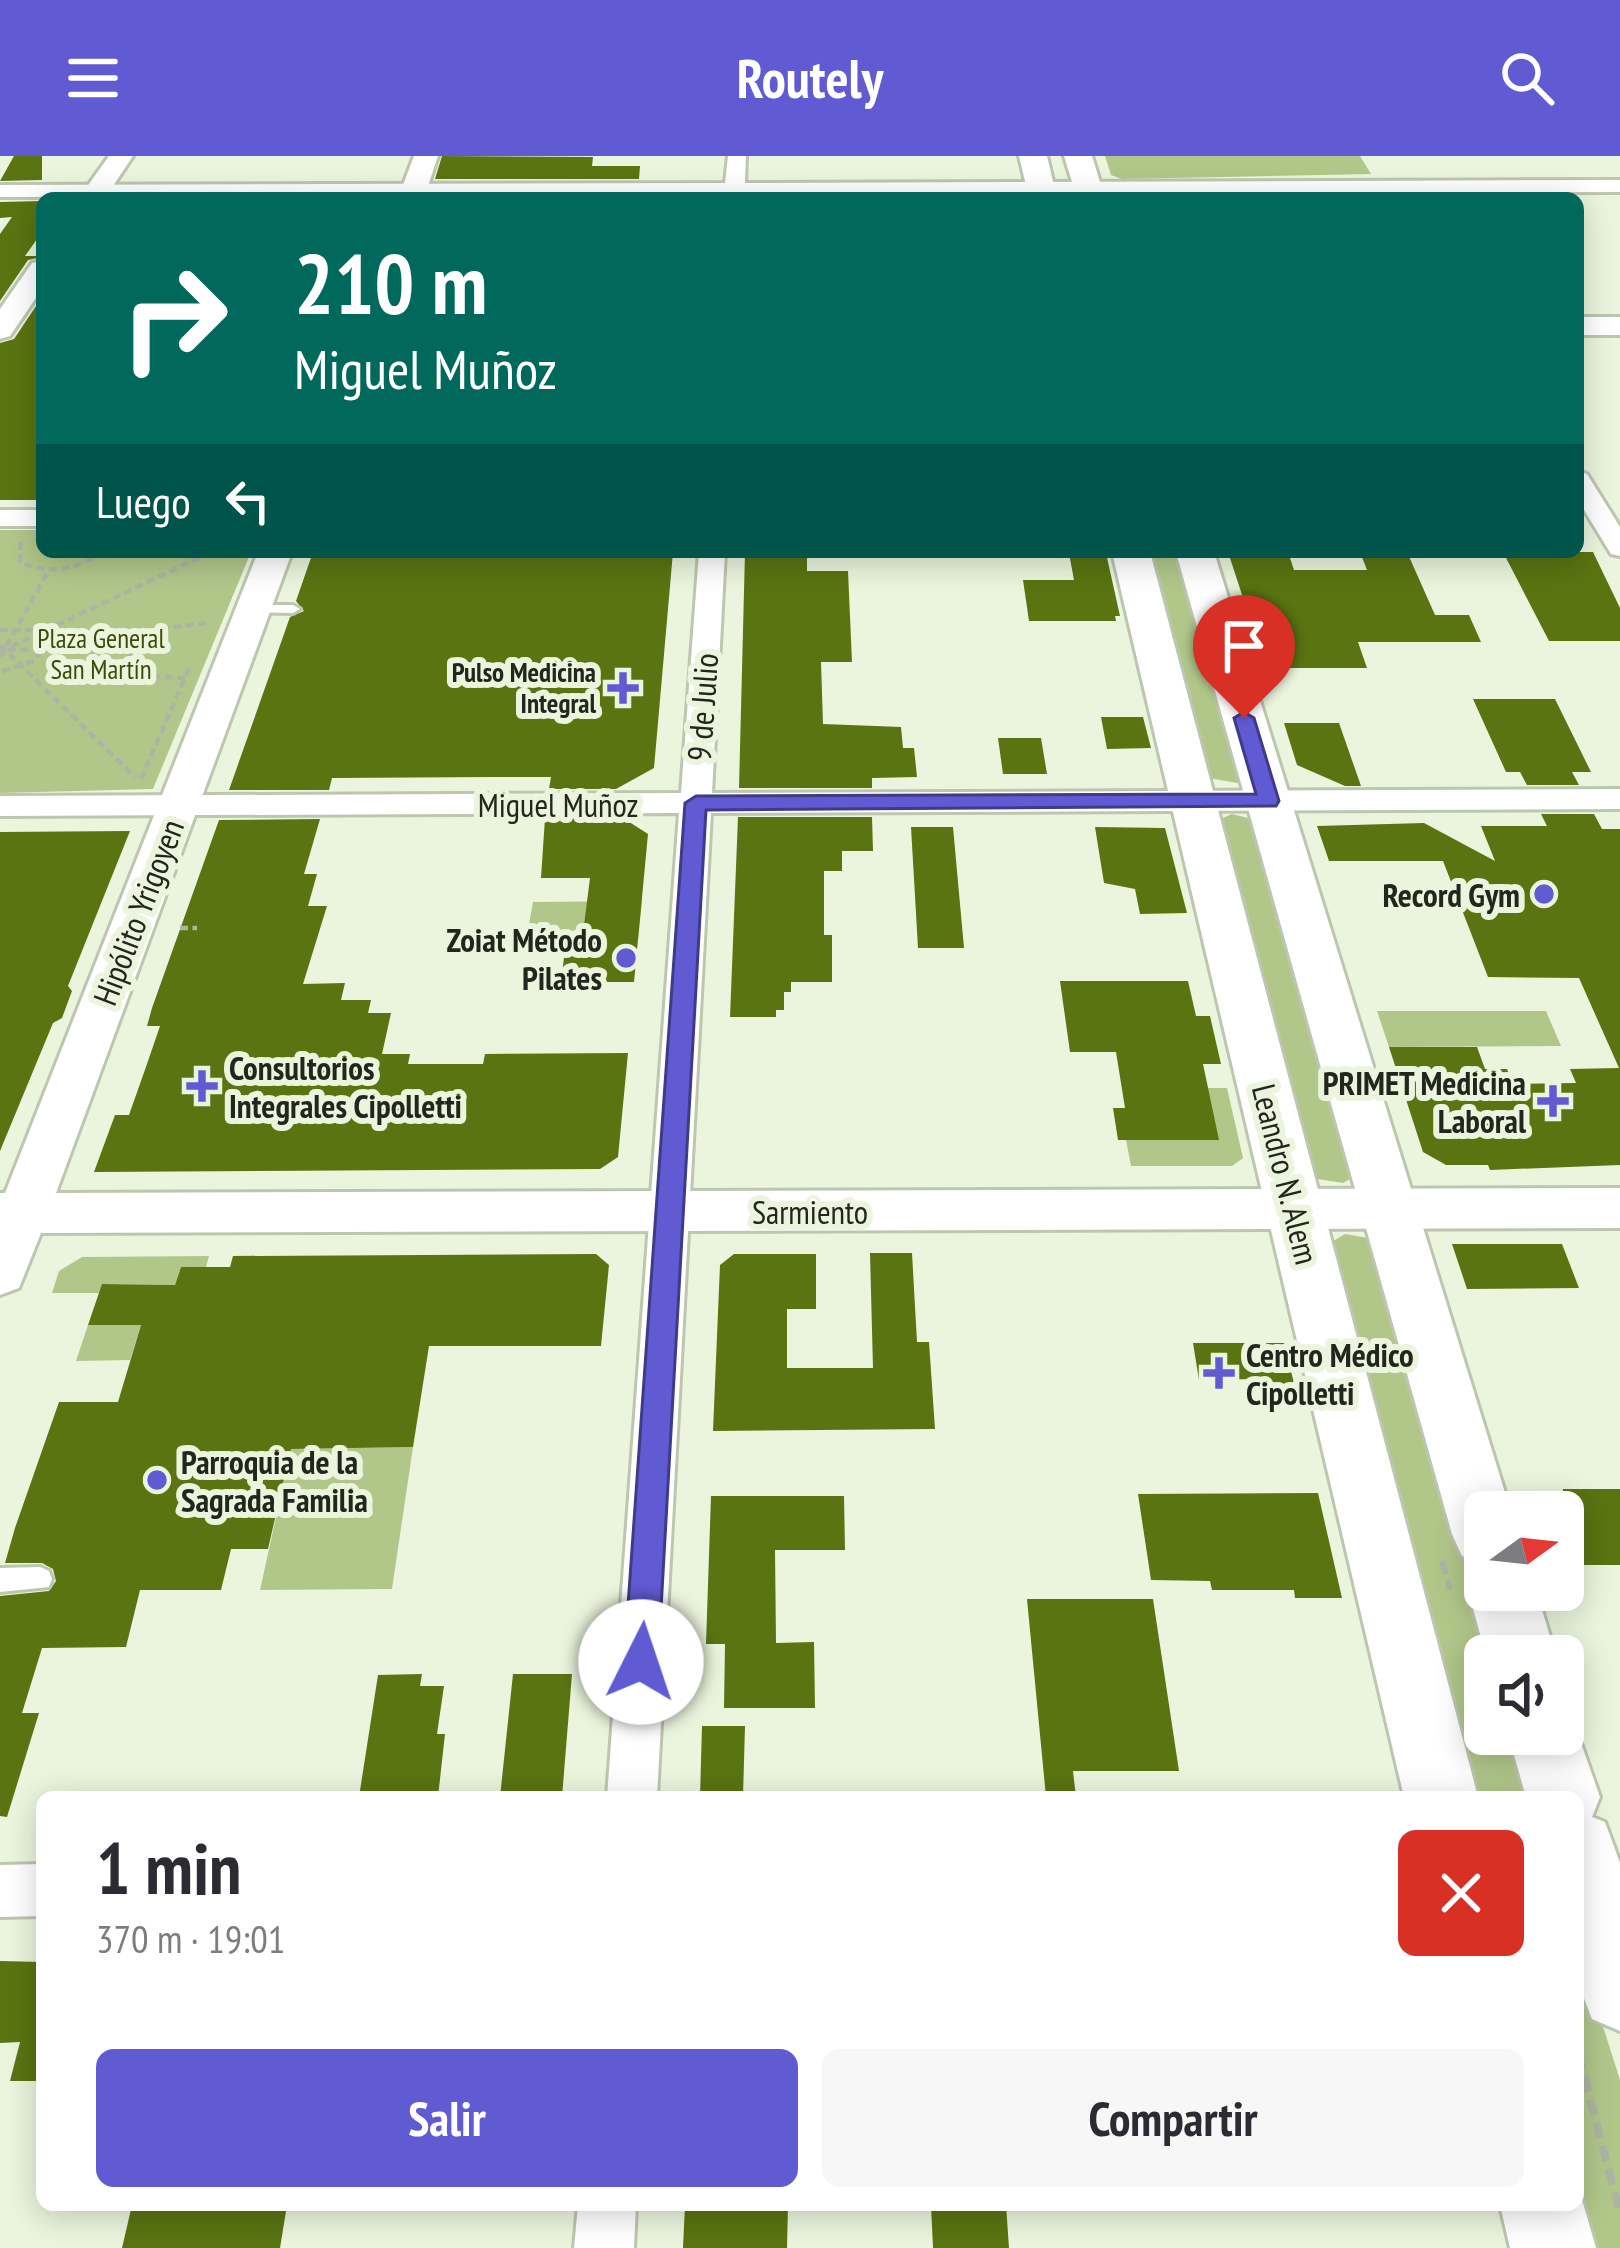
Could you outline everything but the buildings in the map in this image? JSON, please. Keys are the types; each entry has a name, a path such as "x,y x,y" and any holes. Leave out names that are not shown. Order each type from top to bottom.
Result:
{"main road":[{"path":"1033,156 1042,192"},
{"path":"1078,156 1089,192"},
{"name":"Leandro N. Alem","path":"1133,558 1440,1791"},
{"path":"1197,558 1472,1491"},
{"path":"1550,1755 1561,1791"},
{"path":"1584,1879 1620,1991"},
{"path":"1544,2211 1553,2248"}],"street":[{"path":"95,192 121,156"},
{"path":"413,192 427,156"},
{"path":"734,192 737,156"},
{"path":"1128,192 1399,185 1620,186"},
{"path":"0,191 36,192"},
{"path":"0,330 36,278"},
{"path":"1584,326 1620,326"},
{"path":"0,330 36,330"},
{"path":"1599,512 1620,548"},
{"path":"0,518 33,527"},
{"name":"Hipólito Yrigoyen","path":"0,1273 11,1213 178,805 235,607 271,558"},
{"name":"9 de Julio","path":"632,1791 712,558"},
{"name":"Miguel Muñoz","path":"0,806 1620,800"},
{"name":"Sarmiento","path":"11,1213 1620,1208"},
{"path":"0,1891 36,1890"},
{"path":"604,2248 607,2211"}],"lane":[{"path":"235,607 293,609"},
{"path":"0,1580 40,1580"}],"path":[{"path":"33,527 16,552 20,562 49,570 75,567 92,558"},
{"path":"1,651 199,558"},
{"path":"1,651 49,570"},
{"path":"185,678 152,677 134,670 130,650 155,629 208,623 235,607"},
{"path":"200,641 208,623"},
{"path":"0,629 17,627 41,633"},
{"path":"41,633 45,650"},
{"path":"0,672 23,667 45,650"},
{"path":"1,651 130,650"},
{"path":"1,651 23,667 134,782 145,777 193,660"},
{"path":"180,928 197,928"},
{"path":"1584,2076 1620,2213"}],"green space":[{"path":"1105,156 1360,156 1371,174 1122,179 1111,175"},
{"name":"Plaza General San Martín","path":"0,530 36,530 36,558 249,558 153,789 0,793"},
{"path":"1148,558 1187,558 1246,778 1238,783 1208,778"},
{"path":"1232,814 1256,820 1352,1178 1343,1183 1311,1178 1218,820"},
{"path":"642,901 638,940 526,941 533,902"},
{"path":"1377,1011 1546,1011 1561,1046 1389,1047"},
{"path":"1208,1088 1227,1088 1243,1158 1232,1166 1131,1166 1126,1140"},
{"path":"1345,1234 1368,1238 1384,1254 1464,1531 1464,1611 1487,1611 1494,1635 1464,1635 1464,1755 1528,1755 1538,1791 1463,1791 1328,1244"},
{"path":"209,1256 206,1267 181,1267 175,1285 103,1284 99,1293 52,1293 59,1271 82,1257"},
{"path":"88,1325 141,1325 130,1360 76,1361"},
{"path":"413,1447 392,1589 260,1590 291,1449"},
{"path":"1584,1967 1620,2080 1620,2248 1580,2248"}],"place":[{"name":"Pulso Medicina Integral","path":"623,688"},
{"name":"Record Gym","path":"1544,894"},
{"name":"Zoiat Método Pilates","path":"626,958"},
{"name":"Consultorios Integrales Cipolletti","path":"202,1086"},
{"name":"PRIMET Medicina Laboral","path":"1553,1101"},
{"name":"Centro Médico Cipolletti","path":"1219,1373"},
{"name":"Parroquia de la Sagrada Familia","path":"157,1480"}],"route":[{"path":"641,1662 696,803 1268,801 1244,718"}]}
